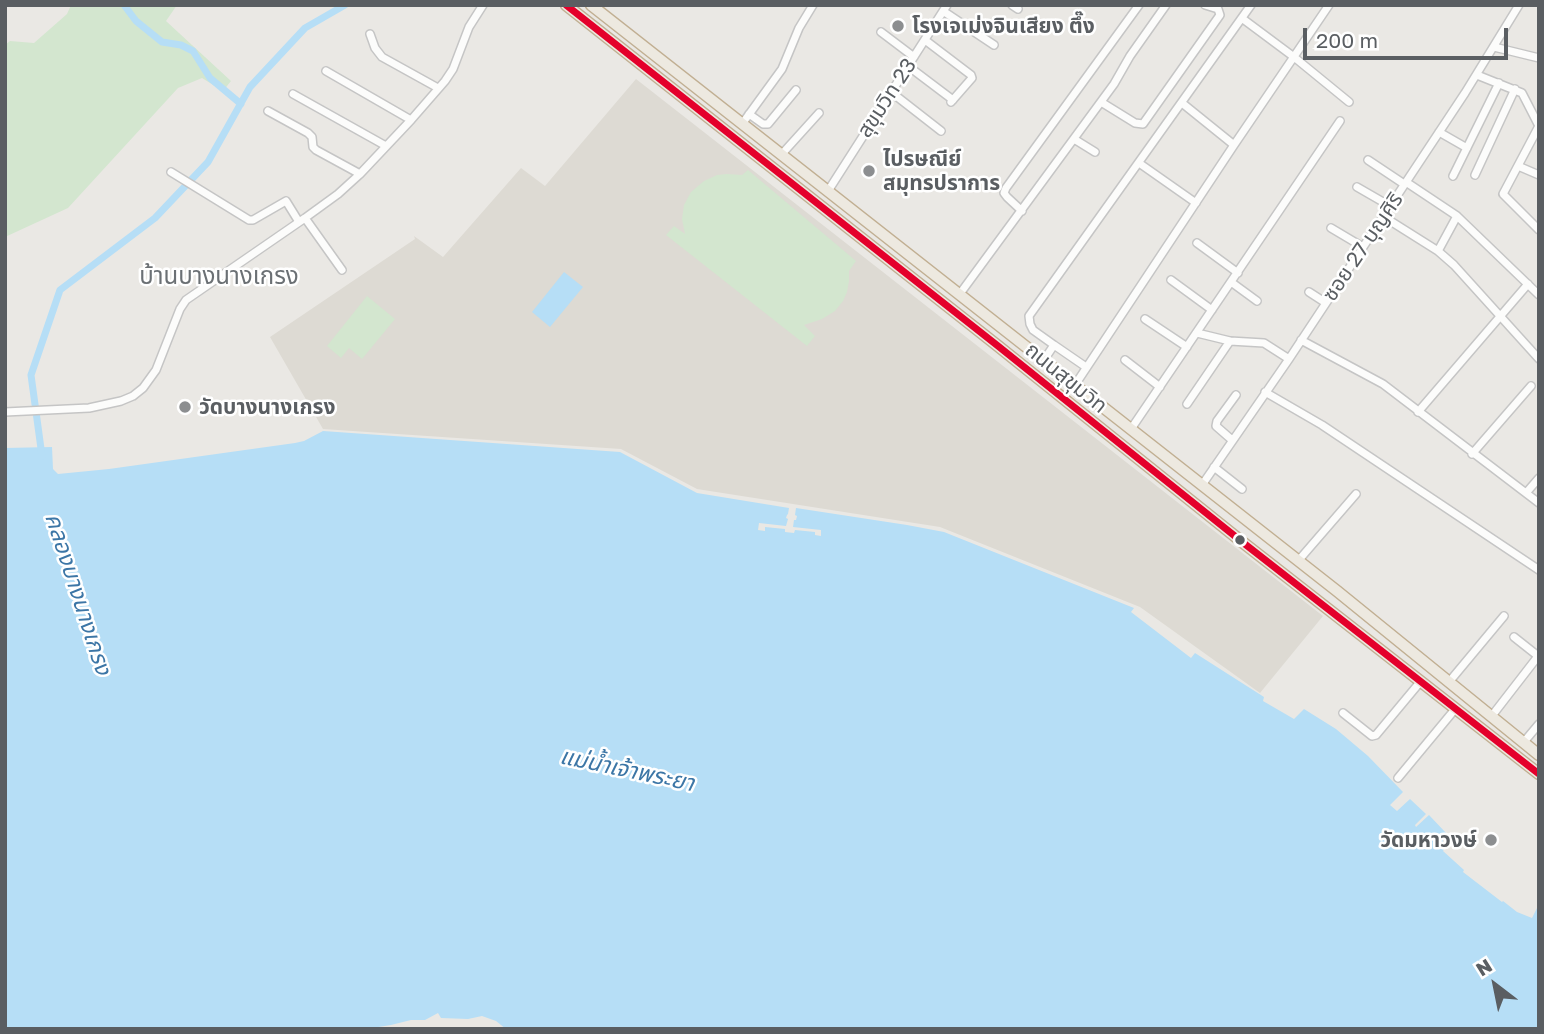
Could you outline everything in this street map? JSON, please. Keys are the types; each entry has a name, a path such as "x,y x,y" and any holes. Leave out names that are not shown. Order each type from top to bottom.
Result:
{"highway":[{"name":"ถนนสุขุมวิท","path":"566,5 1535,771"},
{"name":"ถนนสุขุมวิท","path":"591,5 991,318 1539,755"},
{"path":"975,329 991,318"},
{"path":"998,346 1002,327"},
{"path":"1375,645 1386,631"}],"street":[{"path":"742,124 782,69 799,28 813,5"},
{"path":"1022,211 1007,197 1004,192 1006,188 1139,5"},
{"path":"959,295 1101,102 1166,5"},
{"path":"1101,102 1135,124 1143,124 1220,15 1218,9 1205,5"},
{"path":"1086,367 1033,330 1029,316 1251,5"},
{"path":"1074,385 1329,5"},
{"name":"ซอย 27 บุญศิริ","path":"1202,485 1384,217 1519,5"},
{"path":"5,412 89,408 121,401 143,388 156,370 186,300 338,194 360,174 411,120 453,69 480,6"},
{"path":"945,8 994,45"},
{"name":"สุขุมวิท 23","path":"828,191 945,8"},
{"path":"1243,19 1349,102"},
{"path":"881,32 914,57"},
{"path":"370,34 382,57 438,88"},
{"path":"908,66 952,101 972,78 925,40"},
{"path":"1494,47 1539,58"},
{"path":"326,71 411,120"},
{"path":"1476,75 1522,93 1539,126 1503,194 1539,230"},
{"path":"1453,176 1499,83"},
{"path":"1475,175 1515,89"},
{"path":"749,114 763,124 768,124 796,90"},
{"path":"891,92 941,131"},
{"path":"293,94 386,146"},
{"path":"1182,103 1234,145"},
{"path":"268,111 308,133 316,150 360,174"},
{"path":"781,155 819,113"},
{"path":"1131,429 1340,121"},
{"path":"1439,132 1467,148"},
{"path":"1074,139 1095,152"},
{"path":"1368,160 1457,216 1539,295"},
{"path":"1139,163 1196,203"},
{"path":"1518,166 1539,175"},
{"path":"173,173 251,221 286,202 342,270"},
{"path":"1357,187 1390,206"},
{"path":"1438,251 1457,216"},
{"path":"1384,217 1438,251 1454,265 1539,359"},
{"path":"1331,228 1363,247"},
{"path":"1197,243 1238,273"},
{"path":"1171,280 1212,310"},
{"path":"1231,282 1258,301"},
{"path":"1418,412 1528,284"},
{"path":"1309,292 1326,303"},
{"path":"1145,319 1187,348"},
{"path":"1197,333 1230,341 1264,343 1289,359"},
{"path":"1301,340 1383,384 1539,503"},
{"path":"1187,404 1230,341"},
{"path":"1044,360 1054,345"},
{"path":"1125,360 1160,387"},
{"path":"1472,454 1531,386"},
{"path":"1265,392 1322,425 1539,570"},
{"path":"1233,440 1216,426 1236,395"},
{"path":"1214,467 1242,489"},
{"path":"1526,494 1539,478"},
{"path":"1298,561 1356,494"},
{"path":"1449,682 1504,616"},
{"path":"1491,717 1538,656 1514,637"},
{"path":"1343,713 1372,736 1376,735 1421,681"},
{"path":"1398,778 1456,708"},
{"path":"1523,743 1539,724"}],"shaded area":[{"path":"636,79 1323,616 1260,693 1140,607 940,527 697,489 621,449 323,429 270,337 415,239 414,236 443,257 521,168 545,186"}],"green space":[{"path":"71,5 177,5 166,21 231,81 223,91 202,78 178,88 68,208 5,237 5,45 10,41 34,43 67,14"},
{"path":"748,170 856,261 849,271 847,292 835,311 804,325 815,336 807,346 666,235 674,226 685,234 682,219 684,205 691,192 704,181 717,175 742,175"},
{"path":"367,296 395,319 362,359 349,348 341,358 327,346"}],"water":[{"path":"564,272 583,287 550,327 532,312"},
{"name":"แม่น้ำเจ้าพระยา","path":"323,431 620,452 697,493 789,508 786,526 759,523 758,530 765,531 765,527 794,533 795,530 815,532 815,535 821,536 821,530 793,527 797,516 796,508 944,532 1134,608 1131,612 1191,658 1195,653 1264,697 1263,701 1294,719 1304,709 1336,729 1368,756 1403,792 1390,805 1397,811 1410,799 1426,814 1416,827 1429,815 1447,834 1443,838 1447,845 1443,851 1464,870 1463,872 1517,912 1532,918 1539,904 1539,1029 506,1029 496,1021 482,1016 468,1019 441,1018 438,1013 425,1020 411,1020 366,1029 5,1029 5,448 52,447 53,469 58,474 295,443"}],"waterway":[{"path":"124,5 136,21 162,42 181,45 193,51 210,78 241,104"},
{"name":"คลองบางนางเกรง","path":"42,456 31,375 60,290 155,218 208,162 250,87 305,28 345,5"}],"transit line":[{"path":"566,5 1539,774"}],"place":[{"name":"โรงเจเม่งจินเสียง ตึ๊ง","path":"898,26"},
{"name":"ไปรษณีย์ สมุทรปราการ","path":"869,171"},
{"name":"วัดบางนางเกรง","path":"185,407"},
{"name":"วัดมหาวงษ์","path":"1491,840"}],"district":[{"name":"บ้านบางนางเกรง","path":"219,276"}]}
